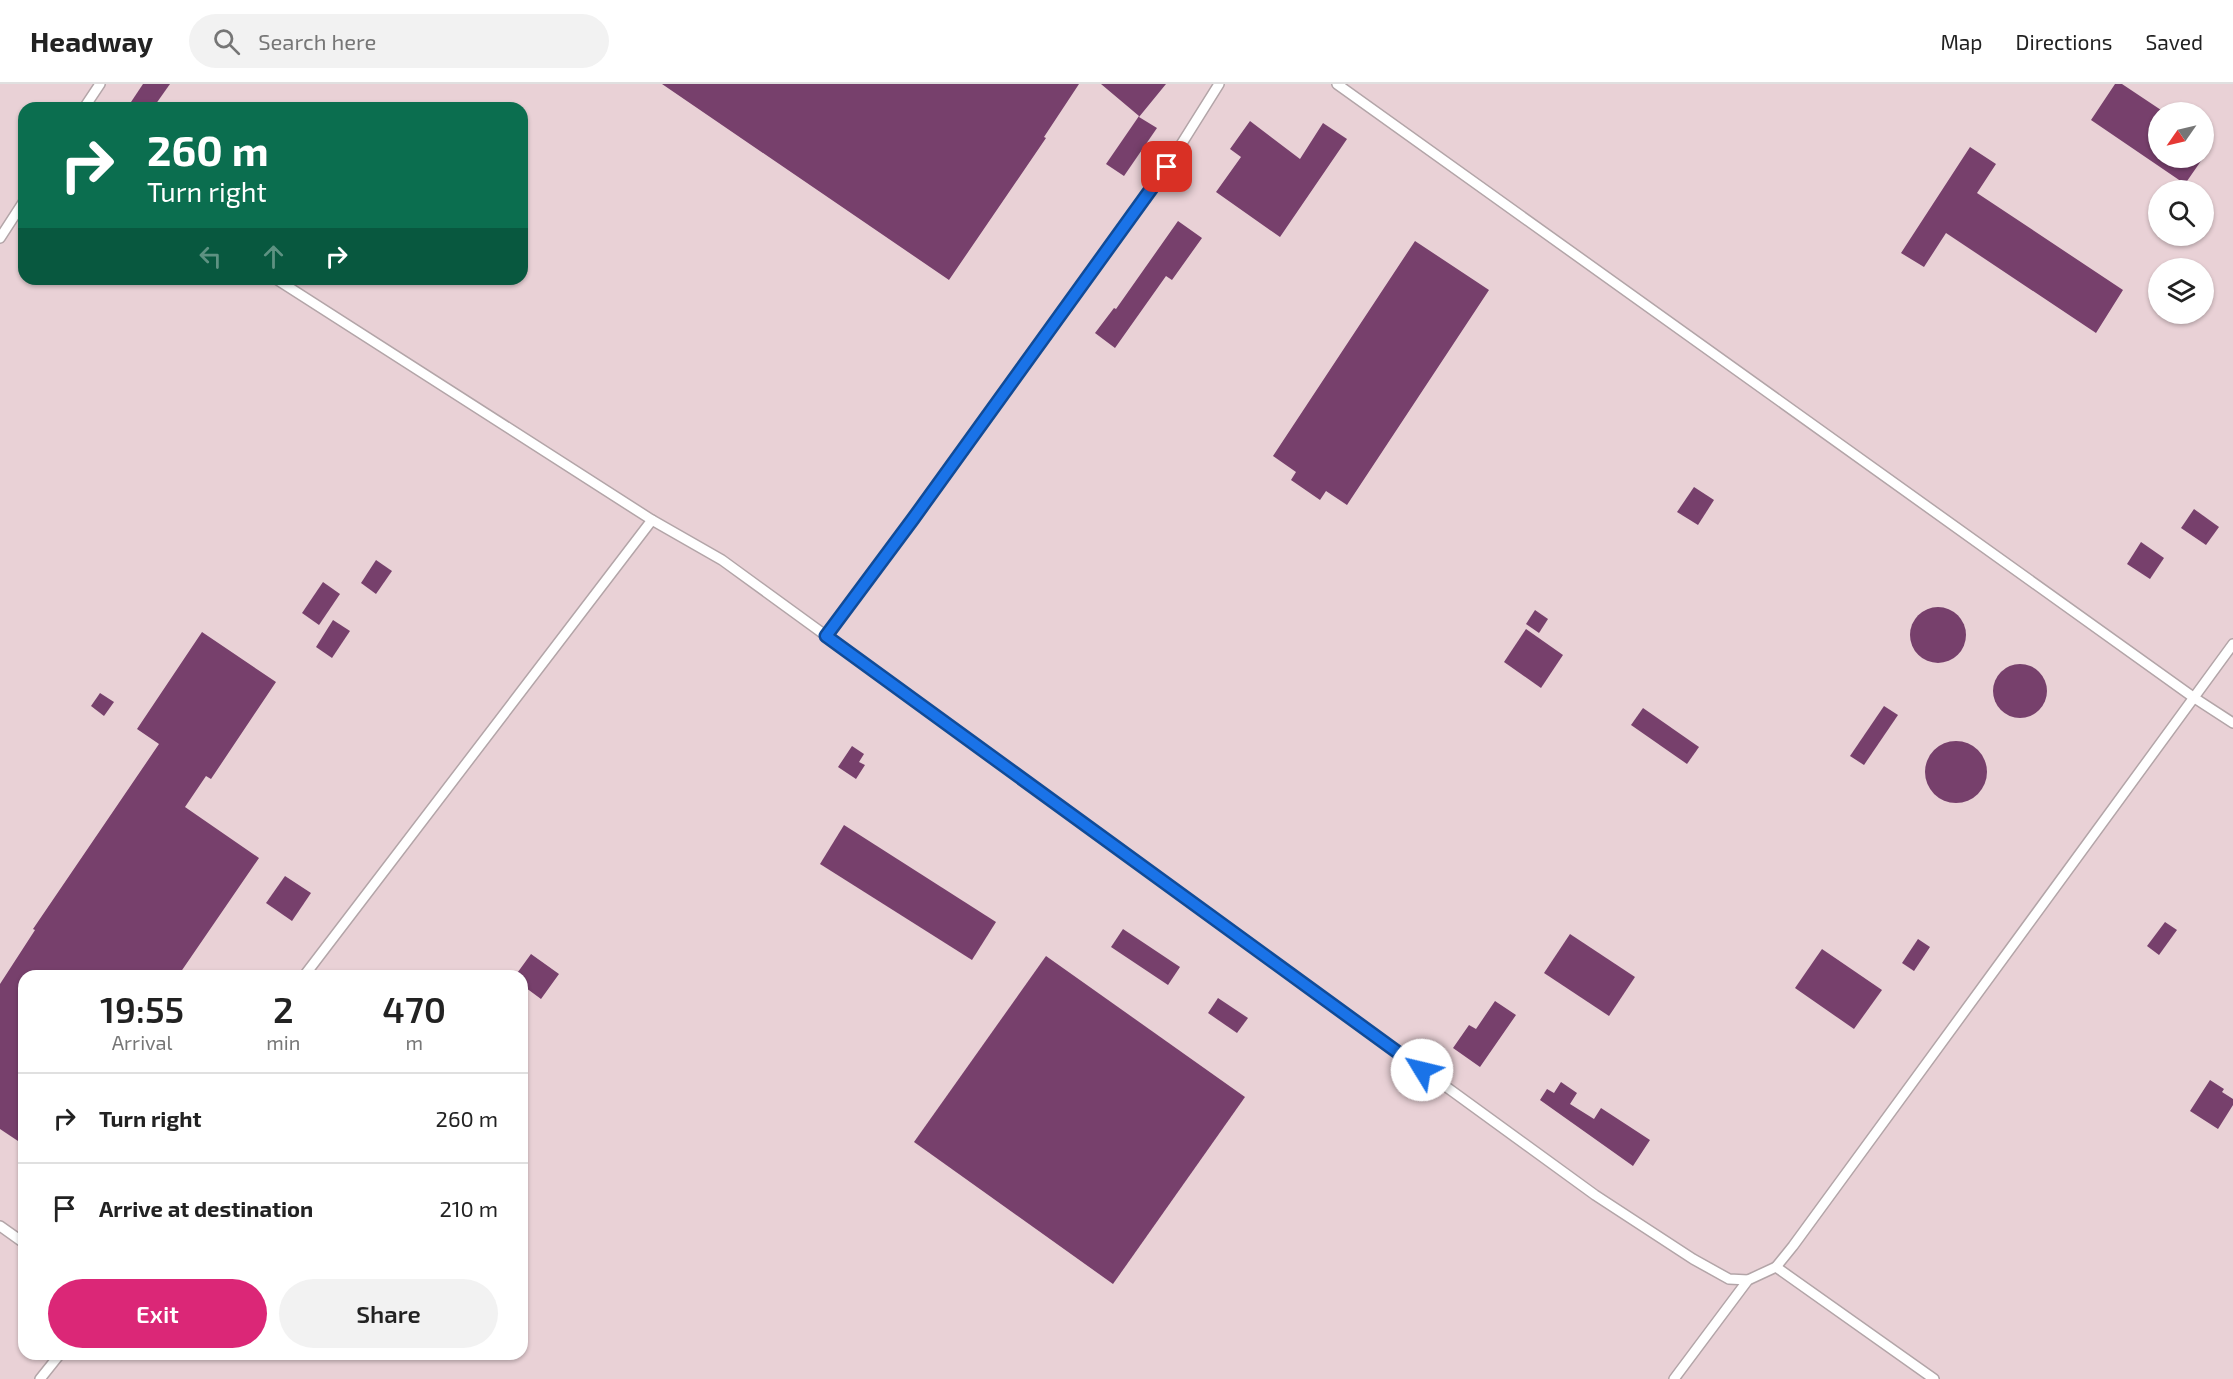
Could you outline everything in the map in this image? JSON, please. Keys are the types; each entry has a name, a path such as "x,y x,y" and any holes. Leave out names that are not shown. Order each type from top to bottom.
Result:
{"lane":[{"path":"88,102 100,84"},
{"path":"826,636 1160,177 1219,84"},
{"path":"1337,84 2193,697 2233,723"},
{"path":"0,238 18,210"},
{"path":"285,285 652,520 722,560 1595,1195 1693,1259 1729,1279 1748,1280 1776,1267 2233,644"},
{"path":"309,970 652,520"},
{"path":"0,1226 18,1239"},
{"path":"1776,1267 1934,1379"},
{"path":"1674,1379 1748,1280"},
{"path":"40,1379 55,1360"}],"shaded area":[{"path":"0,84 2233,84 2233,1379 0,1379"}],"building":[{"path":"143,84 170,84 157,102 131,102"},
{"path":"662,84 1079,84 1044,137 1046,138 949,280"},
{"path":"1101,84 1166,84 1139,117 1157,128 1124,176 1106,164 1139,116"},
{"path":"2115,84 2122,84 2149,102 2148,159 2091,120"},
{"path":"1250,121 1300,159 1323,123 1347,139 1280,237 1216,192 1241,157 1230,149"},
{"path":"1970,147 1996,164 1977,193 2123,290 2096,333 1946,233 1924,267 1901,253"},
{"path":"2162,168 2196,168 2188,180 2179,180"},
{"path":"1178,221 1202,238 1172,280 1166,276 1115,348 1095,333 1114,308 1116,309"},
{"path":"1415,241 1489,290 1347,505 1326,491 1320,500 1291,480 1296,472 1273,456"},
{"path":"1694,487 1714,500 1698,525 1677,512"},
{"path":"2194,509 2219,527 2206,545 2181,528"},
{"path":"2141,542 2164,558 2150,579 2127,564"},
{"path":"376,560 392,571 376,594 361,583"},
{"path":"323,582 340,594 319,625 302,613"},
{"path":"1938,607 1949,609 1958,615 1964,624 1966,635 1964,646 1958,655 1949,661 1938,663 1927,661 1918,655 1912,646 1910,635 1912,624 1918,615 1927,609"},
{"path":"1535,610 1548,619 1539,633 1526,624"},
{"path":"333,620 350,631 332,658 316,647"},
{"path":"1526,629 1563,655 1541,688 1504,662"},
{"path":"202,632 276,682 211,779 206,776 185,807 259,858 182,970 18,970 18,1141 0,1129 0,984 35,930 33,929 159,744 137,729"},
{"path":"2020,664 2030,666 2039,672 2045,681 2047,691 2045,701 2039,710 2030,716 2020,718 2010,716 2001,710 1995,701 1993,691 1995,681 2001,672 2010,666"},
{"path":"100,693 114,702 104,716 91,706"},
{"path":"1884,706 1898,715 1864,765 1850,756"},
{"path":"1643,708 1699,747 1687,764 1631,725"},
{"path":"1956,741 1973,746 1978,750 1982,755 1987,772 1982,789 1978,794 1973,798 1956,803 1939,798 1934,794 1930,789 1925,772 1930,755 1934,750 1939,746"},
{"path":"852,746 864,754 859,762 865,765 856,779 838,767"},
{"path":"844,825 996,922 972,960 820,864"},
{"path":"285,876 311,893 292,921 266,903"},
{"path":"2165,922 2177,930 2159,955 2147,946"},
{"path":"1123,929 1180,967 1168,985 1111,947"},
{"path":"1570,934 1635,977 1609,1016 1544,973"},
{"path":"1918,939 1930,947 1914,971 1902,963"},
{"path":"1822,949 1882,990 1854,1029 1795,988"},
{"path":"531,954 559,974 541,999 528,989 528,970 519,970"},
{"path":"1046,956 1245,1097 1113,1284 914,1142"},
{"path":"1218,998 1248,1018 1237,1033 1208,1013"},
{"path":"1495,1001 1516,1015 1480,1067 1453,1048 1469,1025 1476,1029"},
{"path":"2210,1080 2224,1089 2222,1092 2233,1099 2233,1105 2218,1129 2190,1111"},
{"path":"1561,1082 1577,1093 1570,1104 1594,1119 1601,1108 1650,1140 1633,1166 1540,1100 1547,1089 1554,1093"}],"route":[{"path":"1167,167 826,636 1422,1070"}]}
